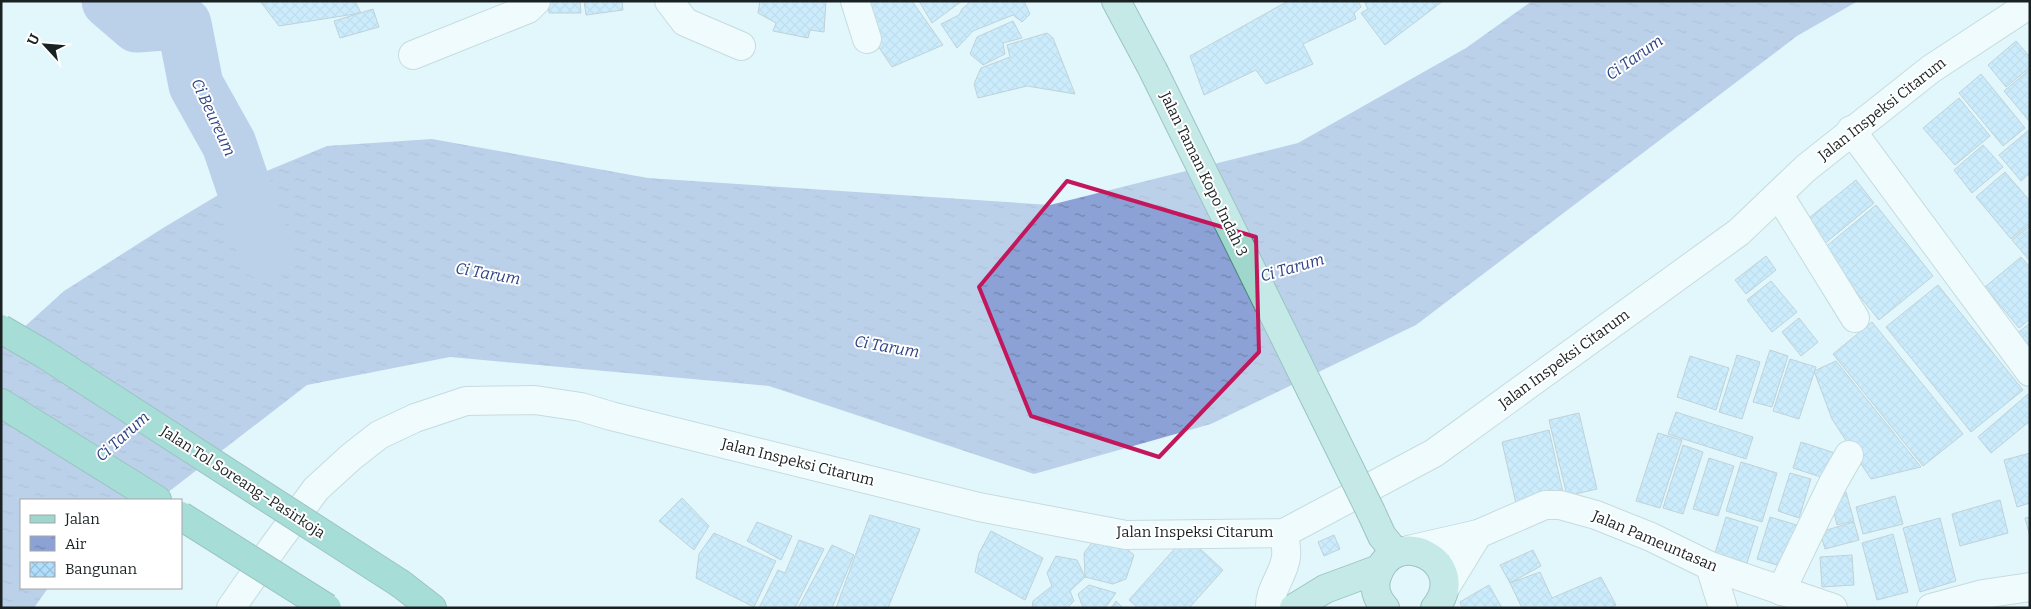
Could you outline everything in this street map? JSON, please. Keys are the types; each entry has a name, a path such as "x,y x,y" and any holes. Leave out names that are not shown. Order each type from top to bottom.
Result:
{"highway":[{"name":"Jalan Tol Soreang–Pasirkoja","path":"1,330 44,354 402,584 432,608"},
{"path":"1,402 155,499"},
{"path":"182,517 327,608"}],"main road":[{"name":"Jalan Taman Kopo Indah 3","path":"1116,1 1153,70 1387,546"},
{"path":"1385,608 1376,593 1375,581 1387,546"},
{"path":"1294,608 1387,546 1426,554 1439,565 1444,576 1440,598"}],"street":[{"path":"412,55 528,9 536,1"},
{"path":"669,1 685,22 741,46"},
{"path":"855,1 867,40"},
{"name":"Jalan Inspeksi Citarum","path":"231,608 316,489 351,457 380,435 415,418 466,401 535,400 581,407 979,507 1126,535 1284,533 1434,453 1739,232 1806,168 1931,69 2027,12"},
{"path":"1852,130 2030,372"},
{"path":"1779,195 1855,318"},
{"path":"1781,591 1833,483 1849,455"},
{"name":"Jalan Pameuntasan","path":"1387,546 1478,534 1545,505 1560,505 1596,515 1651,537 1710,566 1832,608"},
{"path":"1270,608 1272,591 1279,579 1286,556 1284,533"},
{"path":"1440,598 1478,534"},
{"path":"1710,566 1723,608"},
{"path":"1931,608 1983,594 2030,587"}],"highlighted area":[{"path":"1067,181 1256,237 1259,352 1159,457 1031,416 979,287"}],"water":[{"name":"Ci Tarum","path":"1532,1 1858,1 1797,36 1416,325 1211,424 1034,474 769,386 450,357 307,385 159,499 20,499 20,589 47,589 34,608 1,608 1,348 64,291 163,228 240,182 327,146 432,139 648,178 1050,205 1298,143 1466,48"}],"building":[{"path":"260,1 355,1 361,13 279,26"},
{"path":"547,1 580,1 581,13 549,13"},
{"path":"584,1 622,1 623,10 586,15"},
{"path":"760,1 826,1 824,32 810,30 808,38 773,31 776,23 758,13"},
{"path":"867,1 912,1 943,45 892,67 876,43"},
{"path":"919,1 962,1 932,23"},
{"path":"971,1 1024,1 1030,14 1022,22 1013,15 973,31 957,48 941,24 959,15 962,9"},
{"path":"1288,1 1358,1 1361,7 1354,13 1356,19 1303,44 1313,64 1266,84 1256,70 1204,95 1190,56"},
{"path":"1364,1 1443,1 1385,45 1361,13 1368,9"},
{"path":"373,9 379,27 340,38 334,21"},
{"path":"1013,21 1022,38 1003,43 1005,54 983,65 970,54 977,37"},
{"path":"1047,33 1053,38 1075,94 1027,86 978,98 974,84 981,68 1010,57 1007,45"},
{"path":"2016,41 2030,57 2030,67 2006,87 1988,65"},
{"path":"2030,69 2030,122 2004,91"},
{"path":"1981,74 2025,128 2003,146 1959,93"},
{"path":"1959,98 1990,136 1955,165 1923,128"},
{"path":"2029,130 2030,173 2021,181 1999,155"},
{"path":"1983,145 2003,167 1972,193 1954,170"},
{"path":"2005,172 2030,201 2030,223 2011,239 1976,197"},
{"path":"1856,180 1874,203 1823,245 1804,222"},
{"path":"1876,205 1933,276 1879,320 1822,250"},
{"path":"2030,225 2030,261 2012,240"},
{"path":"1766,256 1776,270 1746,294 1735,280"},
{"path":"2021,257 2030,267 2030,319 2019,328 1985,287"},
{"path":"1771,281 1797,312 1772,332 1747,300"},
{"path":"1938,285 2023,390 1971,432 1886,327"},
{"path":"1799,318 1818,342 1801,356 1782,332"},
{"path":"1872,322 1963,434 1923,466 1833,354"},
{"path":"2030,323 2030,365 2009,340"},
{"path":"1770,350 1788,356 1772,407 1753,402"},
{"path":"1737,355 1760,362 1742,419 1719,412"},
{"path":"1690,356 1729,368 1716,410 1677,397"},
{"path":"1790,359 1816,367 1799,419 1773,411"},
{"path":"1836,361 1921,467 1871,479 1832,419 1814,371"},
{"path":"2028,394 2030,397 2030,421 1991,453 1978,437"},
{"path":"1676,412 1753,437 1746,459 1668,434"},
{"path":"1579,413 1597,489 1567,496 1549,420"},
{"path":"1549,430 1564,497 1517,508 1502,442"},
{"path":"1658,433 1682,440 1660,508 1636,501"},
{"path":"1801,442 1838,454 1830,480 1793,468"},
{"path":"1683,445 1703,452 1683,514 1663,508"},
{"path":"2030,453 2030,503 2017,507 2004,460"},
{"path":"1709,458 1734,466 1718,516 1693,509"},
{"path":"1741,462 1777,473 1762,522 1726,511"},
{"path":"1790,473 1811,479 1799,518 1778,511"},
{"path":"1846,492 1854,521 1837,525 1830,497"},
{"path":"1895,496 1903,524 1863,534 1856,507"},
{"path":"682,498 709,526 694,550 659,521"},
{"path":"2000,500 2008,533 1960,546 1952,514"},
{"path":"870,515 920,529 888,608 836,608"},
{"path":"1726,517 1758,527 1747,563 1715,553"},
{"path":"1770,517 1800,526 1787,568 1757,559"},
{"path":"2030,517 2030,537 2025,518"},
{"path":"1940,518 1956,581 1920,592 1903,528"},
{"path":"757,522 792,536 781,560 747,541"},
{"path":"1854,522 1859,540 1825,549 1820,532"},
{"path":"991,531 1043,558 1025,600 975,572 979,553"},
{"path":"714,533 776,561 754,607 696,578 699,554"},
{"path":"1893,534 1908,592 1877,600 1862,543"},
{"path":"1334,535 1340,549 1324,556 1318,542"},
{"path":"1186,536 1223,570 1189,608 1138,608 1129,600"},
{"path":"799,540 824,549 795,608 759,608 778,570 785,573"},
{"path":"1094,540 1128,550 1134,555 1126,579 1113,584 1085,577 1084,553"},
{"path":"832,545 854,555 832,608 798,608"},
{"path":"1533,550 1541,566 1510,583 1500,565"},
{"path":"1852,555 1854,585 1822,587 1820,557"},
{"path":"1056,556 1077,560 1085,577 1070,591 1074,601 1067,608 1032,608 1033,601 1052,586 1047,573"},
{"path":"1540,572 1552,598 1601,577 1616,605 1609,608 1522,608 1510,583"},
{"path":"1089,585 1116,593 1105,608 1083,608 1078,594"},
{"path":"1489,585 1502,608 1462,608 1460,602"},
{"path":"1116,601 1123,608 1111,608"}],"waterway":[{"name":"Ci Beureum","path":"109,1 137,25 184,24 196,85 229,144 266,253"}]}
